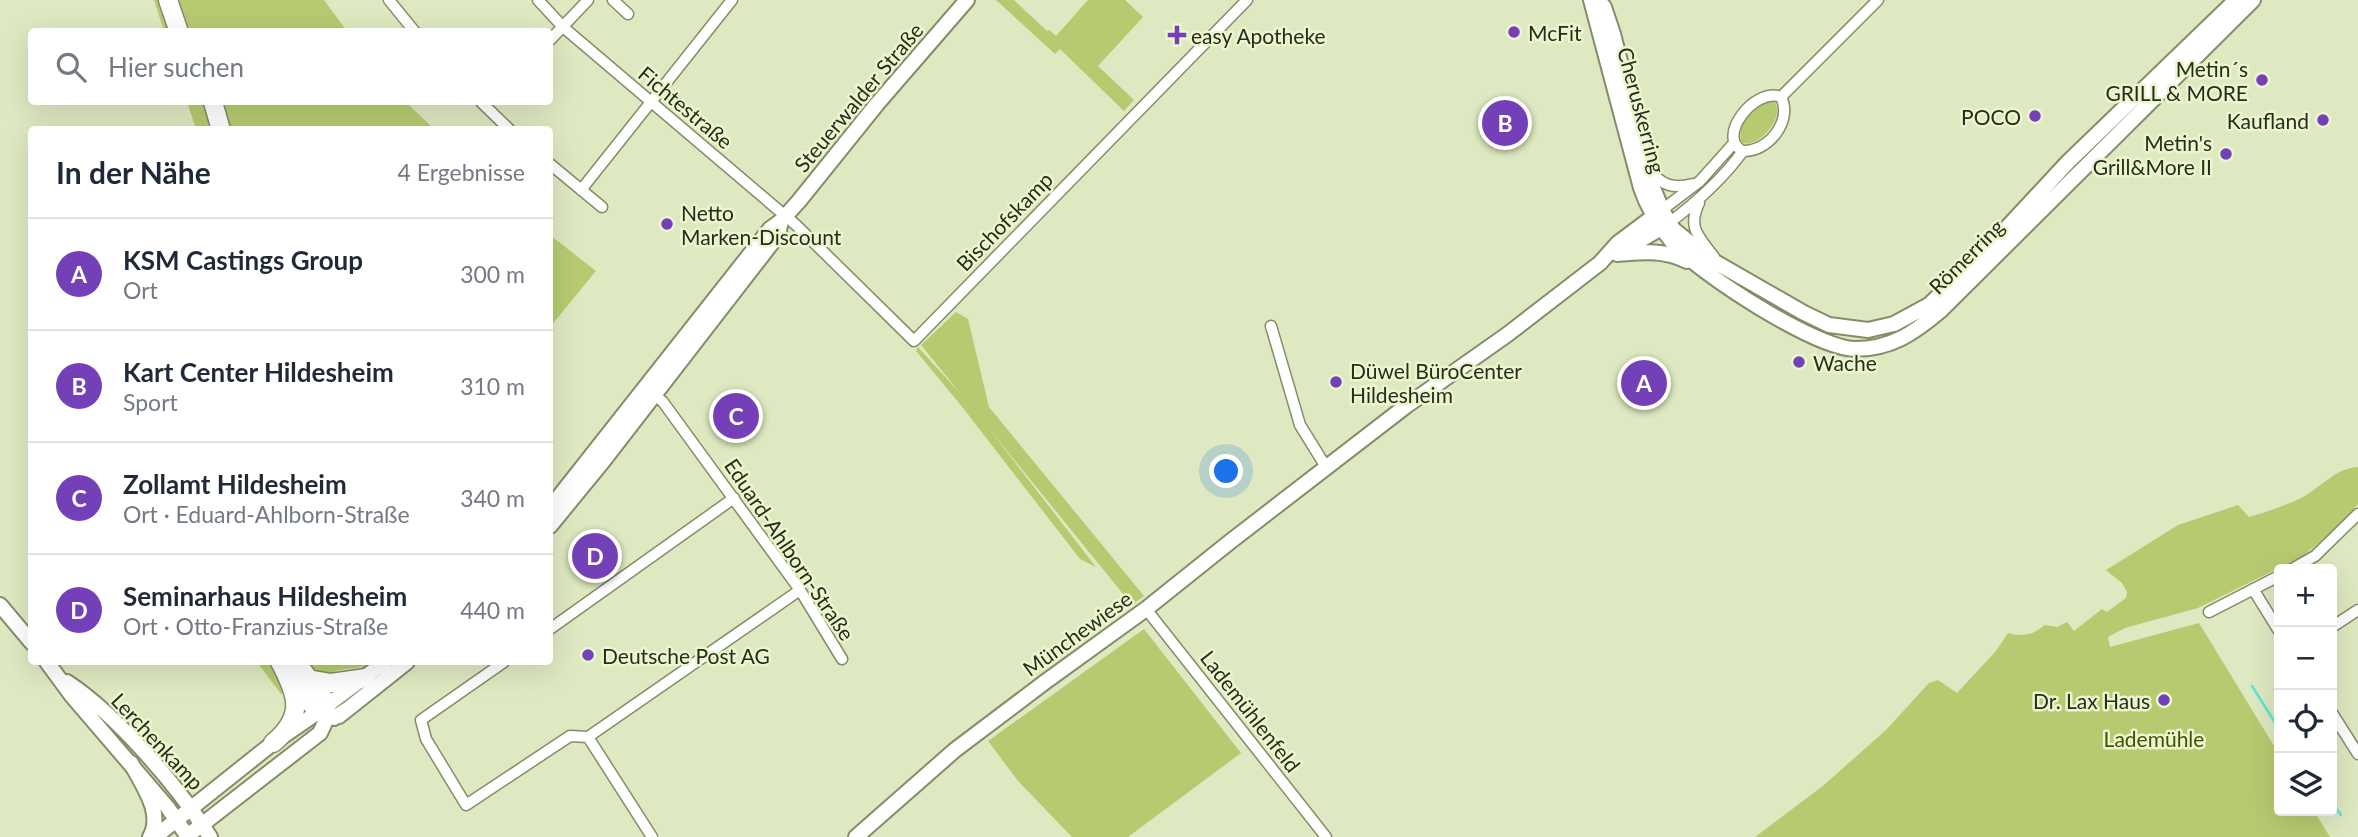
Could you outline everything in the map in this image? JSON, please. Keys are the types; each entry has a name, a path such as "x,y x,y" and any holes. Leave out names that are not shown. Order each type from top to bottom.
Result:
{"highway":[{"path":"168,0 178,28"},
{"path":"179,0 189,28"},
{"path":"202,105 209,126"},
{"path":"214,105 220,126"},
{"path":"287,665 308,679 322,696 324,711"},
{"path":"287,665 324,711"},
{"path":"273,743 288,730 295,712 287,665"},
{"path":"308,679 331,683 366,678"}],"main road":[{"name":"Steuerwalder Straße","path":"553,505 650,392 778,235 783,218 967,0"},
{"name":"Cheruskerring","path":"1591,0 1645,199 1662,219"},
{"name":"Cheruskerring","path":"1598,0 1604,7 1613,34 1662,219"},
{"name":"Römerring","path":"1662,219 1690,245 1720,266 1829,325 1868,330 1894,324 1929,305 2063,167 2236,0"},
{"name":"Römerring","path":"1662,219 1675,244 1700,268 1804,332 1834,345 1853,349 1890,345 1905,338 1940,311 2253,0"},
{"name":"Münchewiese","path":"856,837 955,750 1146,609 1433,386 1508,334 1662,219"},
{"name":"Münchewiese","path":"1600,263 1618,243 1662,219"},
{"name":"Münchewiese","path":"1617,254 1649,251 1667,253 1700,268"},
{"name":"Steuerwalder Straße","path":"553,522 650,392"},
{"path":"0,605 28,638"},
{"name":"Lerchenkamp","path":"50,665 72,696 131,763 187,837"},
{"path":"155,837 273,743 324,711 382,665"},
{"path":"187,837 206,831 346,710 403,665"},
{"name":"Lerchenkamp","path":"60,677 85,694 124,730 192,809 206,831"},
{"path":"324,711 334,718 346,710"},
{"path":"320,733 324,711"},
{"path":"131,763 152,804 155,818 150,837"}],"street":[{"name":"Fichtestraße","path":"538,0 563,27 783,218"},
{"path":"553,37 588,0"},
{"path":"613,0 628,14"},
{"path":"581,190 732,0"},
{"name":"Bischofskamp","path":"783,218 914,341 1247,0"},
{"path":"1781,97 1878,0"},
{"path":"394,2 412,28"},
{"path":"1662,219 1700,200 1743,151 1758,148 1782,126 1786,106 1781,97 1768,94 1758,99 1739,120 1732,136 1734,143 1743,151"},
{"path":"486,105 506,126"},
{"path":"1662,219 1734,143"},
{"path":"1647,165 1661,182 1671,187 1700,181"},
{"path":"553,167 602,207"},
{"path":"1700,200 1693,218 1694,228 1720,266"},
{"path":"1271,326 1300,425 1326,467"},
{"name":"Eduard-Ahlborn-Straße","path":"650,392 663,402 734,498 800,590 842,659"},
{"path":"553,627 734,498"},
{"path":"2301,564 2315,556 2358,514"},
{"path":"2209,612 2274,578"},
{"path":"2253,589 2277,627"},
{"path":"500,665 421,720 426,739 466,805 570,736 589,737 800,590"},
{"name":"Lademühlenfeld","path":"1146,609 1326,837"},
{"path":"2337,623 2358,610"},
{"path":"2337,721 2358,754"},
{"path":"589,737 652,837"}],"green space":[{"path":"154,0 324,0 345,28 163,28"},
{"path":"996,0 1014,0 1056,36 1088,0 1125,0 1143,17 1098,66 1134,100 1124,111 1060,49 1055,54"},
{"path":"1770,101 1775,102 1777,109 1769,130 1756,141 1742,143 1741,130 1747,117"},
{"path":"188,105 409,105 431,126 195,126"},
{"path":"553,237 596,271 553,323"},
{"path":"956,312 968,319 989,407 1144,596 1132,605 921,345"},
{"path":"918,347 969,403 1096,567 1080,559 916,351"},
{"name":"Lademühle","path":"2358,467 2358,504 2341,524 2303,556 2287,564 2274,564 2274,570 2198,608 2125,628 2108,637 2110,647 2199,623 2274,746 2274,816 2317,816 2330,837 1755,837 1824,785 1886,730 1929,683 1938,680 1957,693 1996,651 2008,633 2028,634 2045,625 2057,627 2067,622 2074,631 2102,609 2107,612 2126,598 2127,592 2122,583 2106,570 2178,525 2238,505 2249,517 2262,513 2301,498 2350,468"},
{"path":"1144,629 1241,753 1128,837 1072,837 1018,781 988,741"},
{"path":"259,665 370,665 326,674 281,694"}],"waterway":[{"path":"2252,686 2274,721"},
{"path":"2337,809 2341,815"}],"place":[{"name":"McFit","path":"1514,32"},
{"name":"easy Apotheke","path":"1177,35"},
{"name":"Metin´s GRILL & MORE","path":"2262,80"},
{"name":"POCO","path":"2035,116"},
{"name":"Kaufland","path":"2323,120"},
{"name":"Kart Center Hildesheim","path":"1505,123"},
{"name":"Metin's Grill&More II","path":"2226,154"},
{"name":"Netto Marken-Discount","path":"667,224"},
{"name":"Wache","path":"1799,362"},
{"name":"Düwel BüroCenter Hildesheim","path":"1336,382"},
{"name":"KSM Castings Group","path":"1644,383"},
{"name":"Zollamt Hildesheim","path":"736,416"},
{"name":"Seminarhaus Hildesheim","path":"595,556"},
{"name":"Deutsche Post AG","path":"588,655"},
{"name":"Dr. Lax Haus","path":"2164,700"}]}
